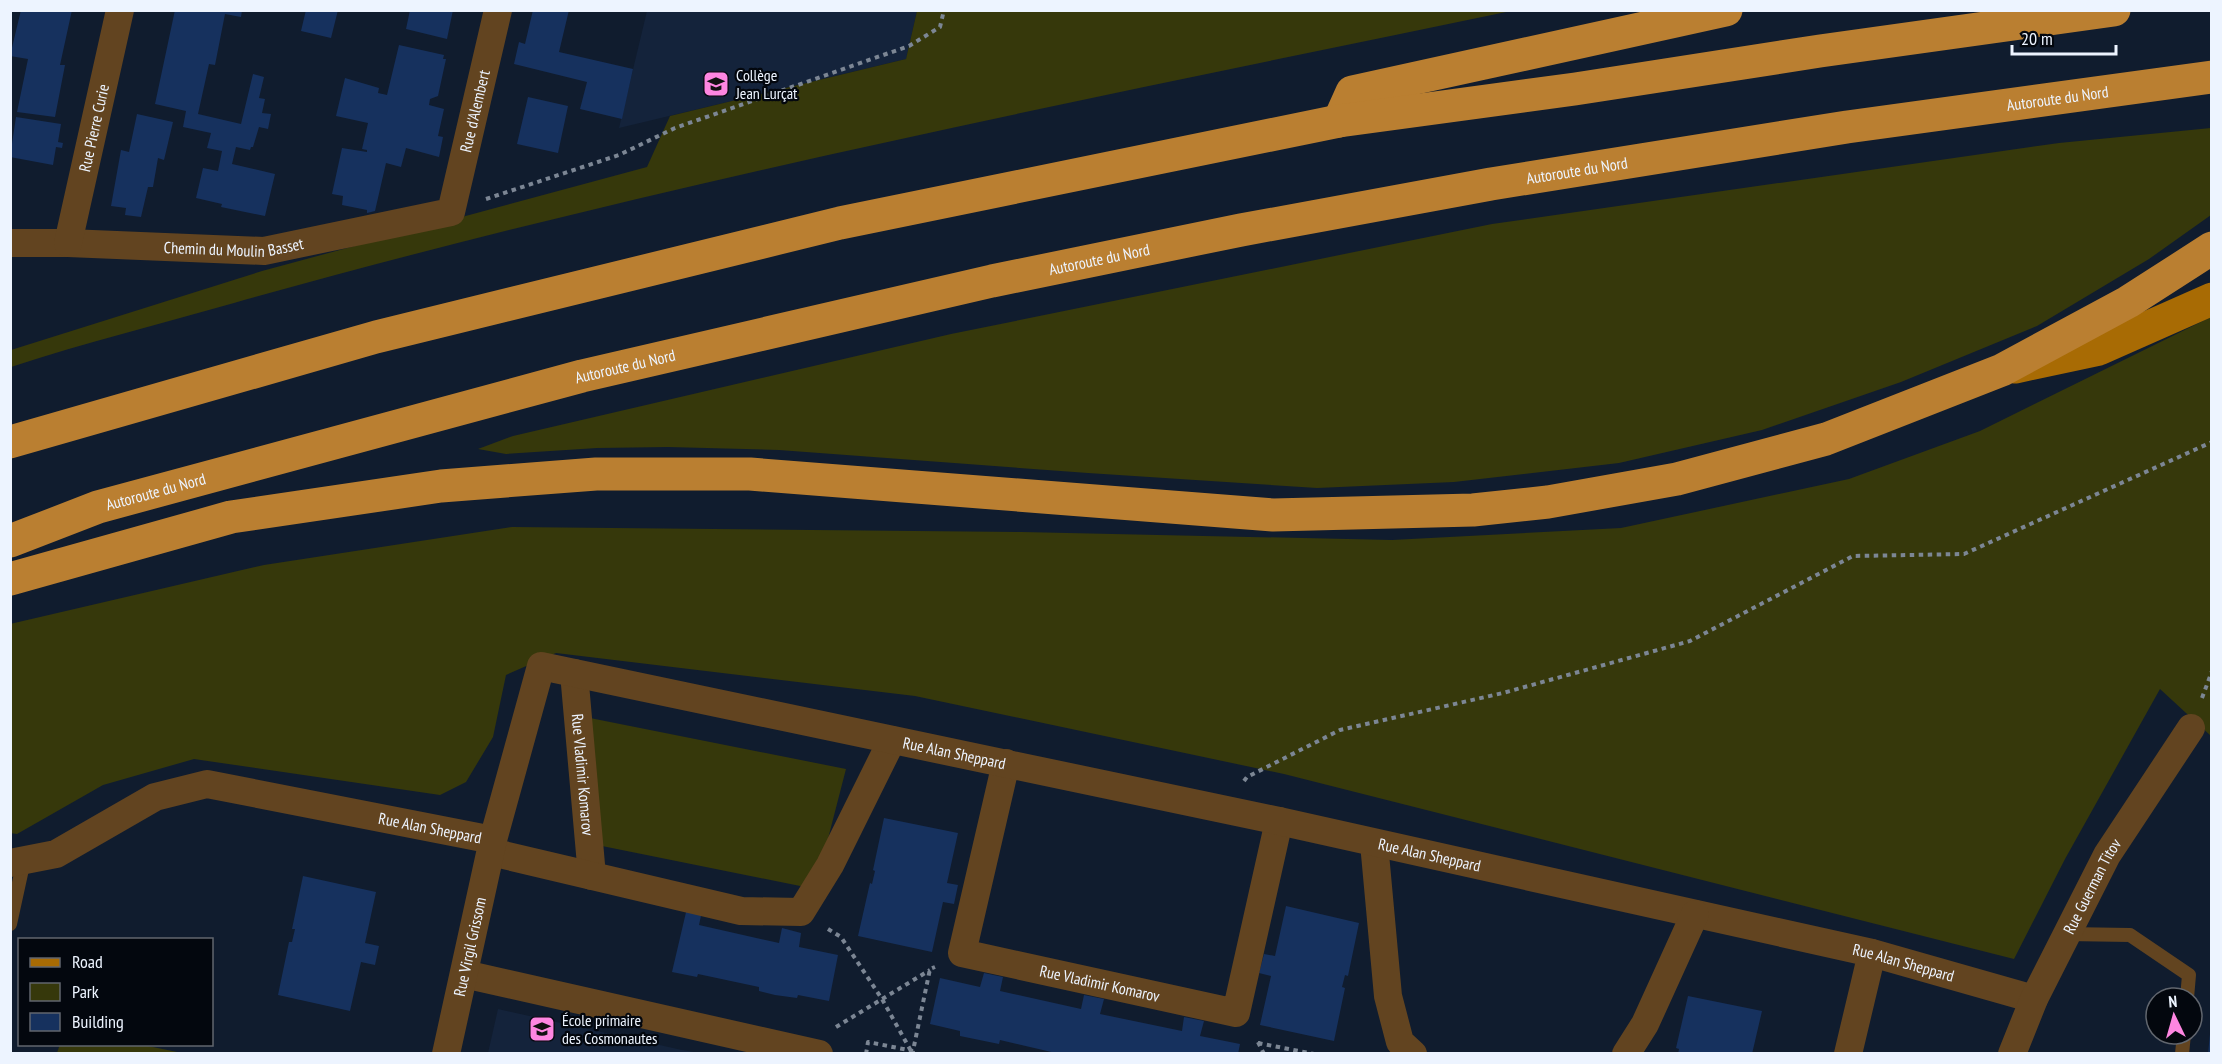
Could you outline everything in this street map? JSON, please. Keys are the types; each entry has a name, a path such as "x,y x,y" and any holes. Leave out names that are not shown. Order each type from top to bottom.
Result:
{"highway":[{"path":"1339,121 1352,92 1726,10"},
{"path":"10,442 376,337 795,234 1339,121 2114,10"},
{"name":"Autoroute du Nord","path":"10,542 98,507 582,376 1003,279 1241,230 1524,178 1847,127 2211,77"},
{"path":"10,579 231,517 441,486 596,474 750,474 1273,515 1473,510 1537,503 1677,479 1826,439 2002,370 2128,302 2211,248"}],"main road":[{"path":"2002,370 2099,349 2211,299"}],"street":[{"name":"Rue Pierre Curie","path":"68,243 120,10"},
{"name":"Rue d'Alembert","path":"451,212 498,10"},
{"name":"Chemin du Moulin Basset","path":"10,243 68,243 264,251 451,212"},
{"name":"Rue Alan Sheppard","path":"17,861 56,854 155,797 207,784 492,846 541,666 1279,821 1872,952 2034,999"},
{"name":"Rue Vladimir Komarov","path":"574,673 592,876"},
{"name":"Rue Guerman Titov","path":"2012,1053 2034,999 2107,855 2191,728"},
{"path":"492,846 592,876 741,911 801,912 830,865 892,740"},
{"path":"962,953 1006,764"},
{"name":"Rue Vladimir Komarov","path":"962,953 1236,1013 1279,821"},
{"path":"1374,843 1388,996 1400,1042 1413,1053"},
{"name":"Rue Virgil Grissom","path":"446,1053 492,846"},
{"path":"1626,1053 1645,1024 1695,914"},
{"path":"1848,1053 1872,952"},
{"path":"464,974 810,1051"}],"lane":[{"path":"10,924 17,861"},
{"path":"2067,934 2130,935 2189,975 2188,986"}],"path":[{"path":"451,212 620,155 675,128 909,46 940,27 944,10"},
{"path":"1222,810 1247,777 1340,730 1503,693 1690,641 1853,555 1964,554 2211,442"},
{"path":"801,912 841,937 882,999 910,1051"},
{"path":"810,1051 882,999 930,969 962,953"},
{"path":"866,1053 868,1042 913,1052 930,969"},
{"path":"1258,1043 1314,1053"}],"shaded area":[{"name":"Collège Jean Lurçat","path":"647,11 917,11 906,59 619,128"},
{"name":"École primaire des Cosmonautes","path":"498,1009 682,1050 700,1053 488,1053"}],"green space":[{"path":"917,11 1511,11 1030,111 710,182 392,260 11,367 11,350 262,271 647,167 670,116 906,59"},
{"path":"2211,128 2211,215 2149,259 2037,326 1901,382 1762,430 1619,463 1454,482 1317,488 779,450 597,448 506,454 478,449 513,436 951,334 1492,224 2059,143"},
{"path":"2211,317 2211,736 2160,689 2065,859 2014,959 1284,774 915,696 556,653 506,675 493,737 466,782 440,795 194,759 103,785 17,834 10,833 10,624 264,565 512,527 1022,532 1392,540 1621,528 1849,479 1980,431"},
{"path":"590,718 846,769 815,889 602,846"},
{"path":"59,1046 148,1046 182,1053 57,1053"}],"building":[{"path":"21,10 72,10 60,65 65,65 55,117 17,112 28,59 10,56"},
{"path":"175,10 242,10 241,17 225,14 215,65 209,64 198,114 241,124 253,74 264,77 259,98 265,99 262,113 271,114 268,129 259,127 250,150 236,147 232,164 275,174 265,216 221,207 222,204 196,198 203,168 218,171 222,151 207,148 211,133 183,127 186,111 155,104"},
{"path":"306,10 338,10 331,38 301,31"},
{"path":"410,10 453,10 447,39 406,29"},
{"path":"533,10 569,10 559,52 633,69 622,119 580,109 587,82 514,64 519,42 525,44"},
{"path":"399,45 444,55 443,59 446,59 438,96 430,99 429,105 444,109 438,136 443,137 439,157 406,148 401,167 386,163 375,211 367,213 367,210 342,205 343,196 332,194 342,148 367,152 362,149 368,123 336,116 345,78 379,88 378,93 387,95"},
{"path":"528,97 568,106 558,153 517,144"},
{"path":"137,114 173,122 164,160 158,158 153,187 148,187 141,217 125,215 126,208 111,206 121,150 129,152"},
{"path":"16,117 61,124 58,142 63,143 62,148 56,147 53,165 10,157"},
{"path":"884,818 958,833 947,883 958,885 954,904 943,902 932,952 858,936 870,883 872,884 875,871 873,870"},
{"path":"303,876 376,892 365,943 379,946 375,965 361,962 350,1011 278,995 289,942 292,942 295,929 292,929"},
{"path":"1286,906 1359,923 1348,976 1345,975 1342,987 1345,988 1334,1041 1260,1025 1271,976 1259,973 1264,954 1275,956"},
{"path":"687,908 702,911 699,925 779,943 782,928 801,933 799,947 838,955 829,1001 798,995 797,998 775,995 759,991 759,987 698,974 697,977 672,972"},
{"path":"984,973 1003,977 1000,991 1081,1009 1084,995 1104,999 1100,1014 1182,1031 1184,1017 1204,1021 1200,1036 1240,1044 1238,1054 1060,1054 1000,1040 999,1044 960,1036 960,1031 930,1024 940,978 980,987"},
{"path":"1688,996 1762,1011 1752,1054 1678,1054 1679,1049 1676,1048"},
{"path":"2210,1034 2212,1034 2212,1054 2208,1054"}],"place":[{"name":"Collège Jean Lurçat","path":"716,84"},
{"name":"École primaire des Cosmonautes","path":"542,1029"}]}
